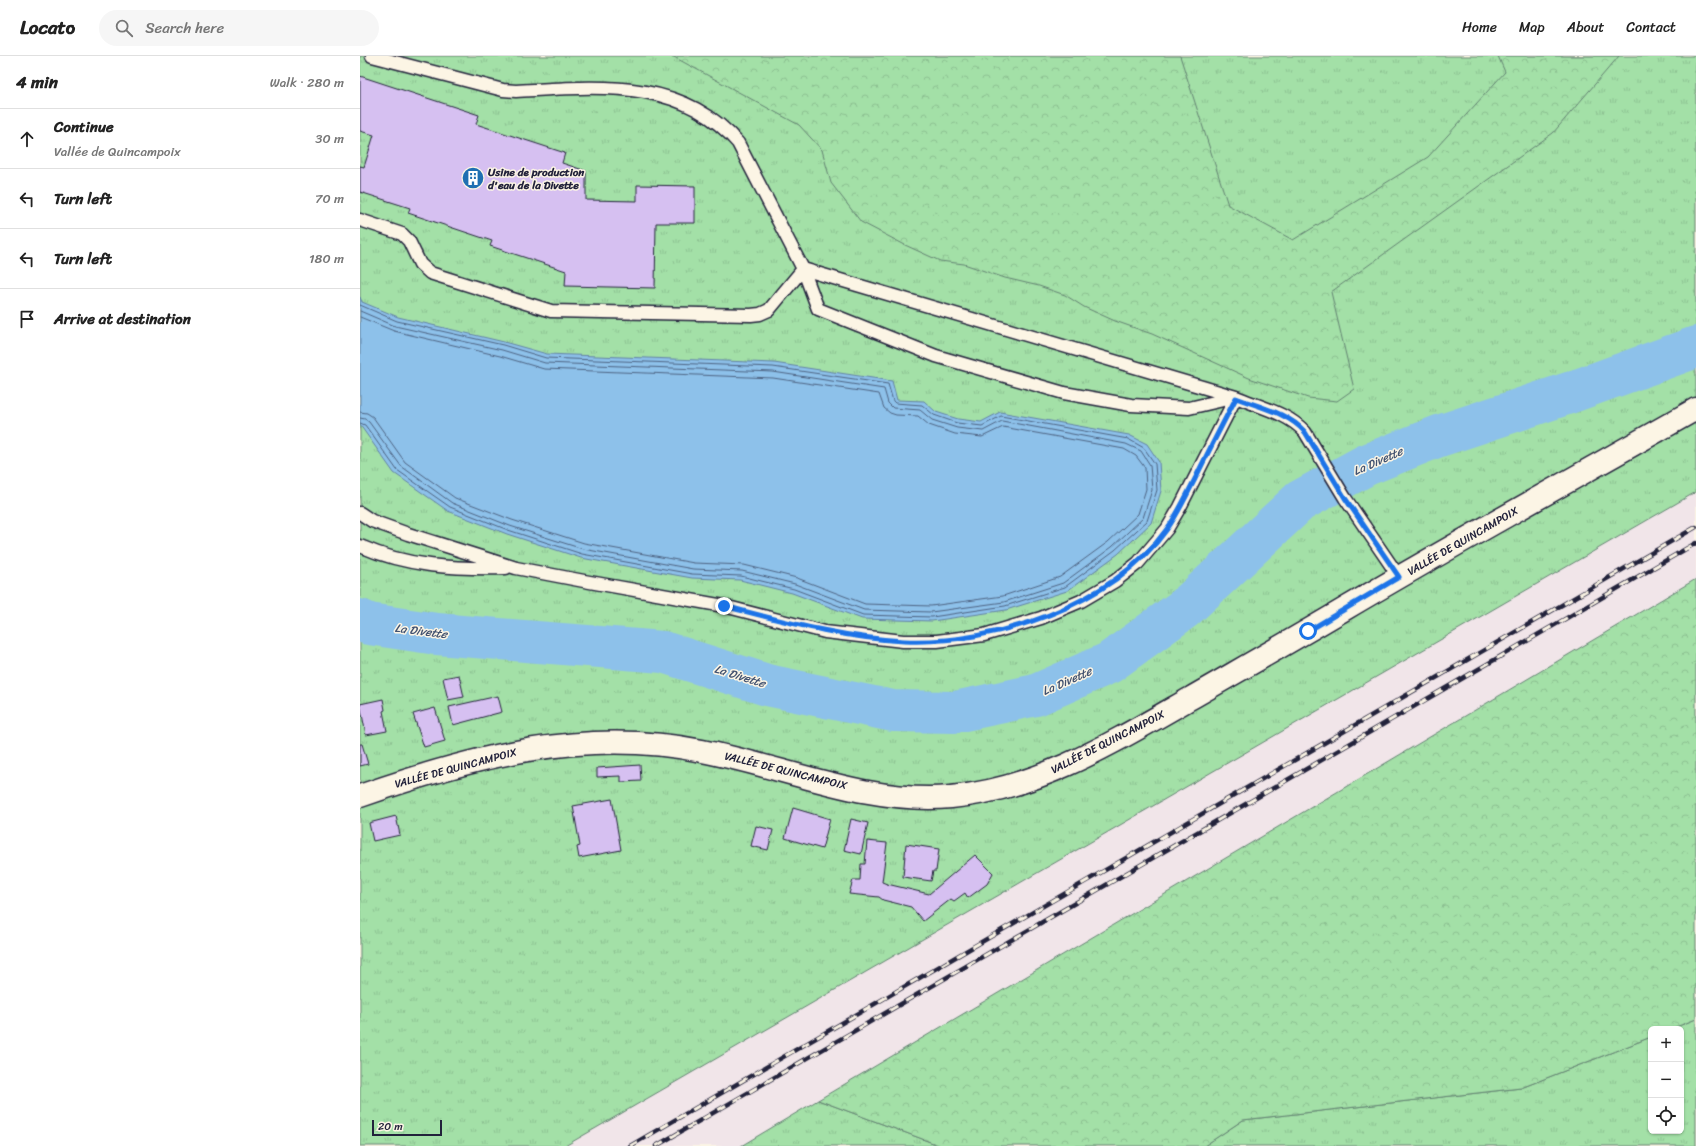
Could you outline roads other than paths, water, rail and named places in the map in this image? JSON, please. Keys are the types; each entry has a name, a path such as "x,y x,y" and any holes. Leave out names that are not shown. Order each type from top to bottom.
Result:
{"main road":[{"name":"VALLÉE DE QUINCAMPOIX","path":"360,796 410,779 500,754 542,747 614,742 673,745 704,751 877,793 921,798 949,798 988,792 1023,783 1071,763 1151,721 1399,577 1696,409"}],"lane":[{"path":"372,56 503,90 516,91 596,87 637,91 662,96 684,104 704,114 726,129 738,143 803,270 818,309 936,356 1064,393 1131,404 1189,408 1236,398"},
{"path":"360,220 402,234 409,241 420,264 430,273 551,311 751,315 769,310 803,270"},
{"path":"803,270 1236,398 1285,416 1296,423 1305,432 1345,498 1399,577"},
{"path":"360,513 372,521 408,534 516,568 724,606 825,632 903,641 937,641 984,635 1041,618 1081,601 1115,581 1138,563 1167,529 1174,518 1236,398"},
{"path":"360,546 395,559 427,566 461,568 516,568"}],"water":[{"path":"360,297 362,302 398,317 504,342 547,354 774,363 892,381 897,400 924,401 936,412 958,419 981,422 1000,412 1129,435 1147,444 1159,462 1161,491 1151,523 1118,554 1067,591 1006,610 932,621 862,619 792,593 740,580 692,578 581,558 507,534 448,511 394,473 360,425"}],"waterway":[{"name":"La Divette","path":"360,620 369,624 437,634 663,652 767,685 893,711 955,712 1036,695 1109,663 1185,608 1300,501 1366,465 1439,436 1569,393 1696,347"}],"railway":[{"path":"630,1146 1696,527"},
{"path":"656,1146 1696,543"}],"place":[{"name":"Usine de production d'eau de la Divette","path":"473,178"}]}
